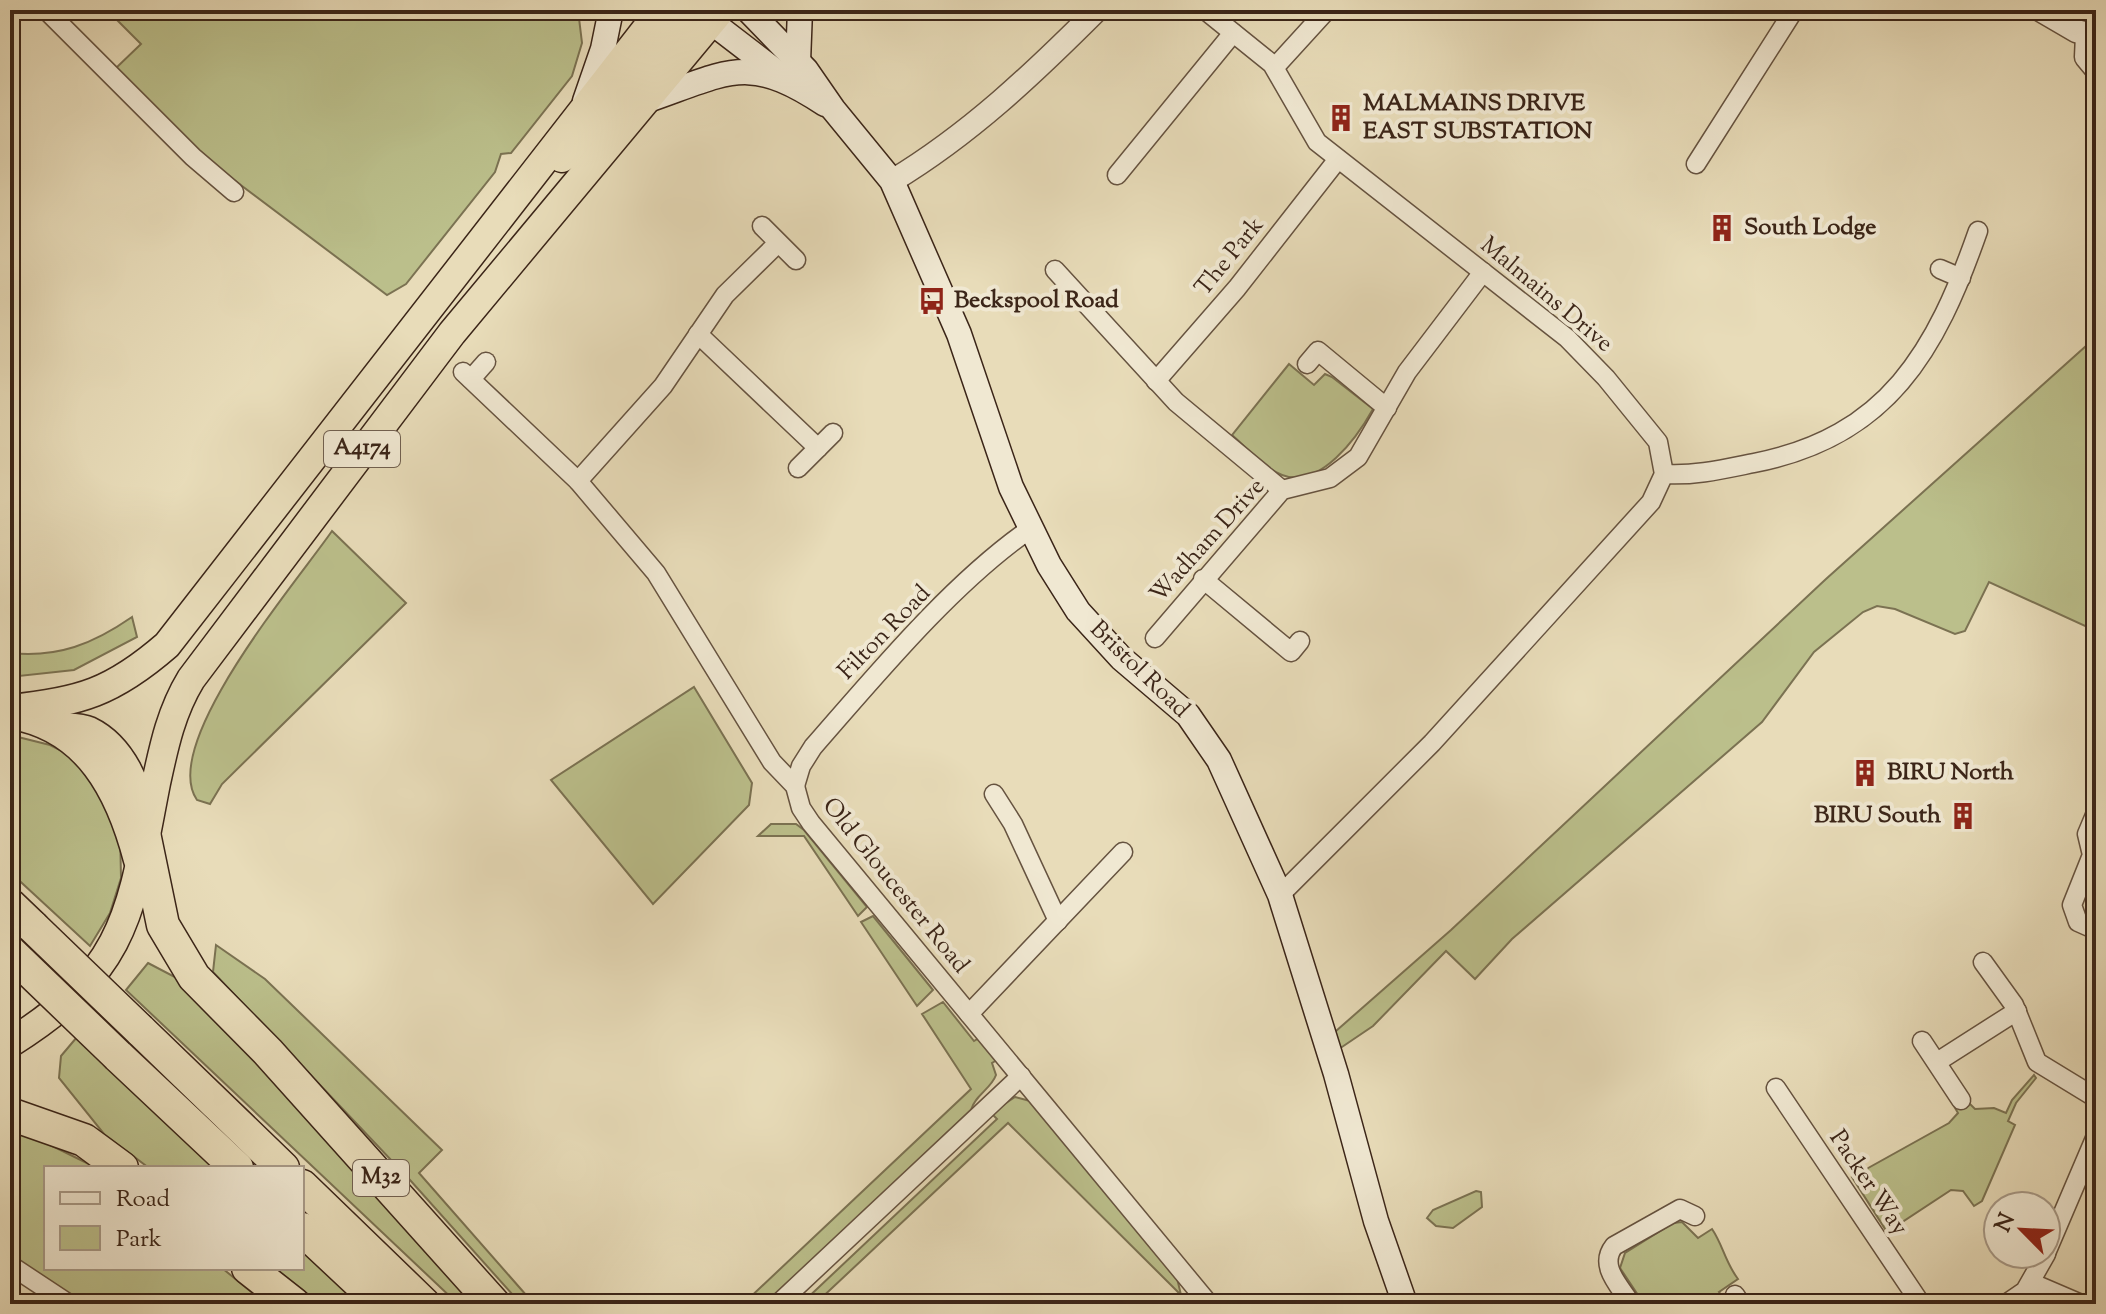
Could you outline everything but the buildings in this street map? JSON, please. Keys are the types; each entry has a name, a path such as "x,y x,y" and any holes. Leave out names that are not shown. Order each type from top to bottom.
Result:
{"highway":[{"name":"A4174","path":"10,711 68,703 138,671 167,645 661,10"},
{"name":"A4174","path":"143,846 170,721 191,679 435,354 648,100 705,13"},
{"path":"516,198 598,127 705,13"},
{"path":"10,711 57,727 91,759 112,786 143,846 128,914 113,948 94,976 41,1024 10,1043"},
{"name":"M32","path":"143,846 163,925 194,977 268,1052 494,1304"},
{"path":"21,916 281,1166"},
{"path":"10,952 235,1166"},
{"path":"10,1114 84,1140 119,1166"},
{"name":"M32","path":"304,1188 424,1304"},
{"path":"304,1231 382,1304"},
{"path":"251,1270 294,1304"}],"main road":[{"path":"581,115 603,49 611,10"},
{"name":"Bristol Road","path":"748,10 793,71 833,109 892,181 959,334 1011,487 1030,529 1078,611 1121,658 1188,715 1212,749 1280,895 1336,1074 1376,1221 1405,1304"},
{"path":"793,71 800,10"},
{"path":"705,13 793,71"},
{"path":"648,100 737,72 793,71"}],"street":[{"path":"46,10 193,157 234,192"},
{"path":"892,181 942,151 1023,84 1097,10"},
{"name":"Malmains Drive","path":"1205,10 1275,67 1312,136 1567,338 1606,378 1658,442 1664,474"},
{"path":"1275,67 1327,10"},
{"path":"1696,164 1794,10"},
{"path":"2040,10 2092,36 2086,57 2096,69"},
{"path":"1117,175 1233,33"},
{"name":"The Park","path":"1156,381 1230,296 1338,159"},
{"path":"762,226 796,260"},
{"path":"1280,895 1432,743 1651,502 1664,474 1691,476 1786,457 1821,444 1885,402 1914,368 1941,325 1978,231"},
{"path":"578,481 663,386 725,295 778,243"},
{"path":"1940,269 1961,278"},
{"path":"1055,270 1184,410 1282,490"},
{"name":"Wadham Drive","path":"1155,638 1282,490 1320,482 1350,465 1365,448 1414,363 1483,272"},
{"path":"698,334 818,448"},
{"path":"1307,364 1318,351 1387,408"},
{"name":"Old Gloucester Road","path":"486,362 467,376 578,481 656,573 772,762 795,786 801,808 811,823 1209,1304"},
{"path":"798,468 833,433"},
{"name":"Filton Road","path":"795,786 801,766 813,747 907,641 1010,543 1030,529"},
{"path":"1203,579 1291,652 1300,641"},
{"path":"988,821 999,801 1058,921"},
{"path":"2095,815 2087,834 2092,855 2072,905 2078,922 2096,930"},
{"path":"969,1014 1123,852"},
{"path":"1983,962 2017,1011 2037,1062 2096,1098"},
{"path":"1937,1062 2017,1011"},
{"path":"1922,1041 1961,1100"},
{"path":"778,1304 1021,1076"},
{"name":"Packer Way","path":"1776,1088 1921,1304"},
{"path":"1772,1118 1789,1107"},
{"path":"2062,1216 2096,1136"},
{"path":"1631,1304 1606,1265 1607,1255 1614,1246 1680,1209 1695,1216"},
{"path":"10,1265 69,1304"},
{"path":"2006,1304 2032,1283 2038,1270"},
{"path":"2032,1283 2081,1304"}],"green space":[{"path":"107,10 578,10 582,43 572,76 511,153 501,154 495,172 406,284 387,295 202,156 116,68 141,44"},
{"path":"2096,337 2096,631 1989,582 1965,631 1955,634 1895,609 1877,606 1863,612 1814,652 1762,722 1512,939 1475,979 1446,951 1373,1026 1339,1049 1335,1044 1336,1031 1451,930 1826,579"},
{"path":"1289,364 1314,385 1325,374 1332,377 1373,409 1358,433 1336,458 1310,475 1296,478 1282,475 1269,467 1232,435"},
{"path":"332,531 406,603 222,784 210,804 197,800 190,774 197,741 214,703 264,622"},
{"path":"132,617 137,637 74,670 10,677 10,653 44,653 74,647 103,635"},
{"path":"694,687 752,783 749,805 653,904 551,780"},
{"path":"10,735 50,745 80,760 120,829 121,878 110,913 90,946 10,872"},
{"path":"771,824 796,824 804,830 867,907 858,916 804,836 758,836"},
{"path":"873,916 933,990 917,1006 861,922"},
{"path":"216,945 265,979 442,1150 419,1173 534,1304 521,1304 410,1180 213,972"},
{"path":"148,963 196,988 483,1304 458,1304 126,990"},
{"path":"943,1002 974,1041 979,1038 997,1060 992,1063 996,1075 994,1080 971,1110 767,1304 743,1304 971,1089 922,1014"},
{"path":"77,1037 219,1166 146,1166 104,1134 59,1078 61,1056"},
{"path":"2034,1075 2036,1078 2016,1103 2008,1121 2015,1125 1987,1190 1982,1190 1982,1201 1974,1206 1963,1191 1951,1190 1887,1232 1852,1177 1949,1123 1958,1113 1954,1106 1965,1099 1975,1109 1994,1108 2006,1113 2012,1100"},
{"path":"1015,1097 1030,1101 1177,1278 1181,1295 1008,1123 815,1304 801,1304 997,1119 991,1113"},
{"path":"10,1130 32,1136 93,1166 44,1166 44,1270 224,1270 266,1304 79,1304 10,1258"},
{"path":"1476,1191 1481,1192 1482,1207 1453,1228 1436,1226 1427,1218 1433,1210"},
{"path":"1682,1222 1698,1238 1712,1229 1716,1235 1738,1279 1719,1292 1728,1304 1644,1304 1620,1268 1625,1253 1673,1223"},
{"path":"304,1247 364,1304 320,1304 278,1270 304,1270"}],"place":[{"name":"MALMAINS DRIVE EAST SUBSTATION","path":"1341,118"},
{"name":"South Lodge","path":"1722,228"},
{"name":"Beckspool Road","path":"932,301"},
{"name":"BIRU North","path":"1865,773"},
{"name":"BIRU South","path":"1963,816"}]}
